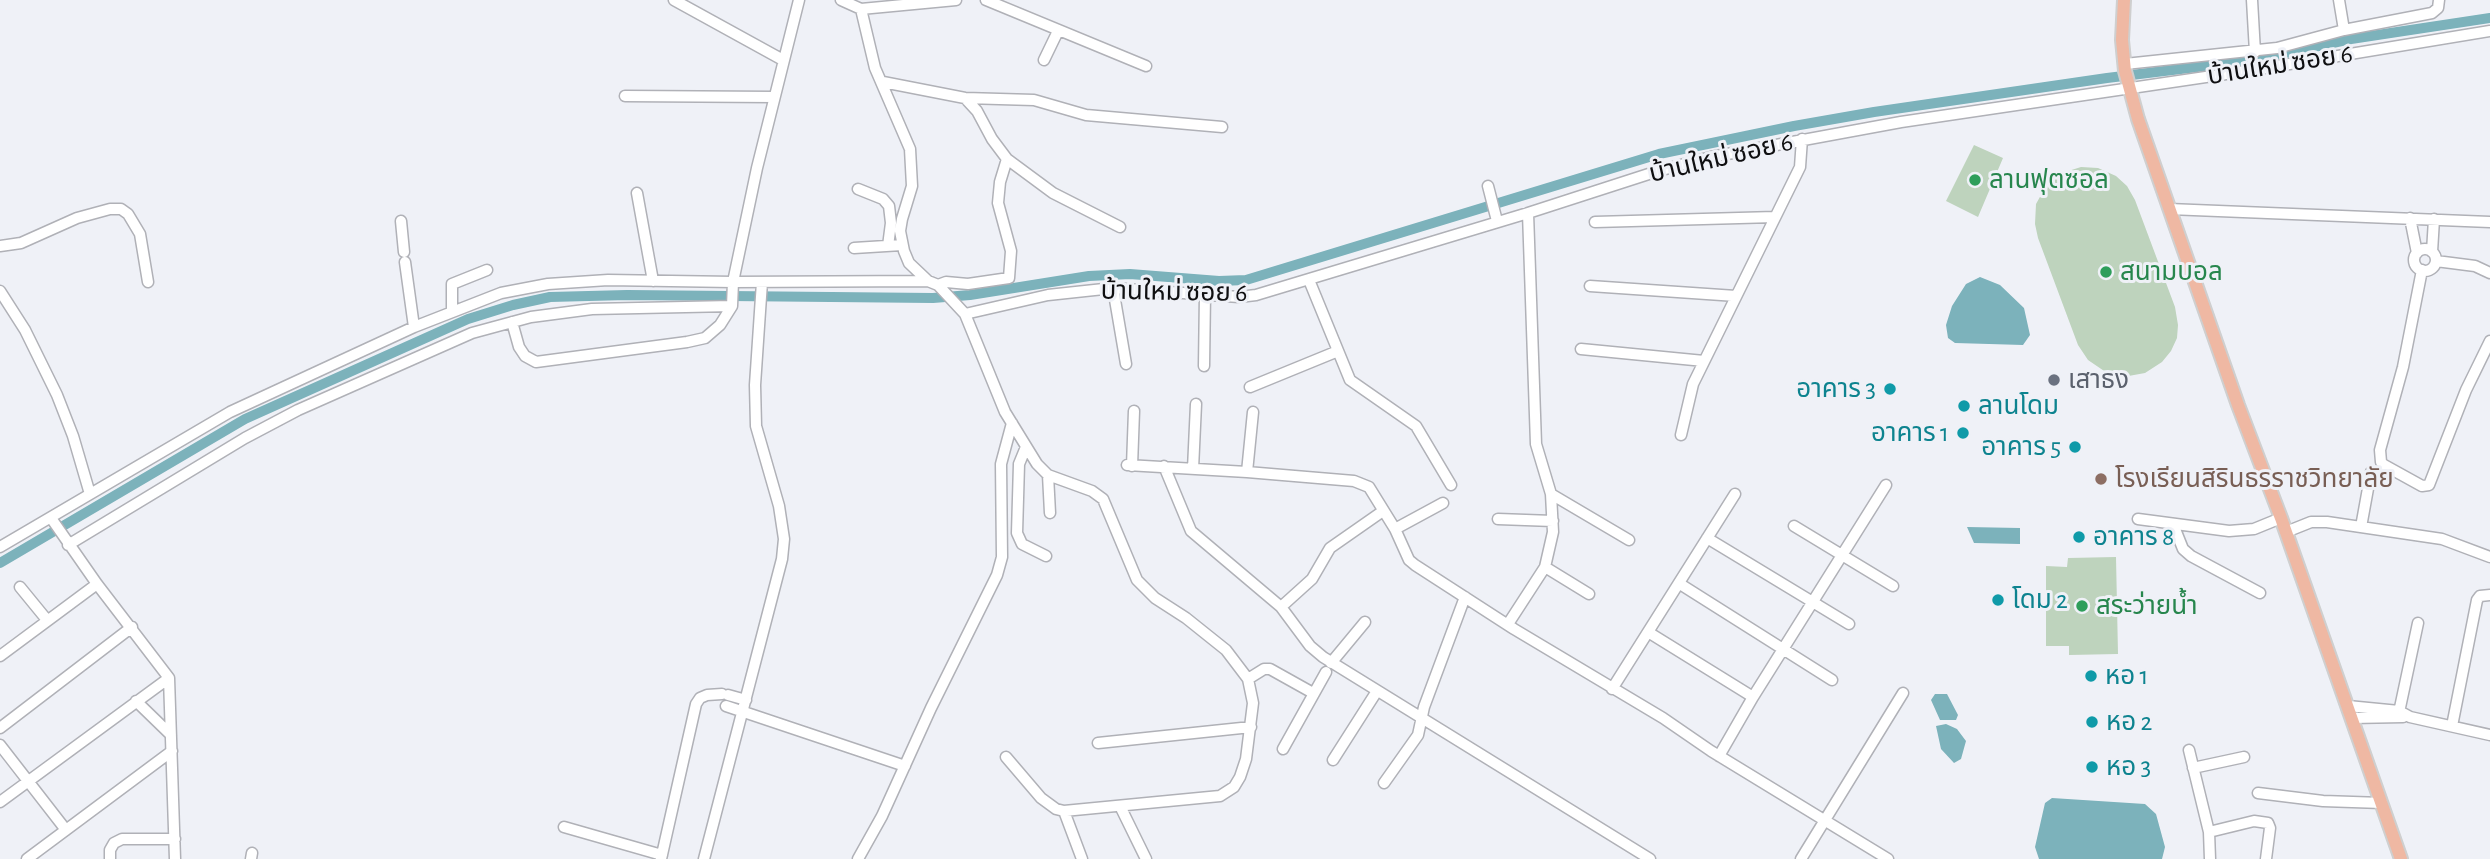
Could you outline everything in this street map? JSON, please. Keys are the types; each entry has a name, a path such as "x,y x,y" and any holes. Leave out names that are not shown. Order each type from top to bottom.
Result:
{"main road":[{"path":"2124,0 2122,40 2127,76 2169,209 2401,859"}],"street":[{"path":"674,0 783,60"},
{"path":"512,322 519,347 525,355 530,360 544,362 705,338 720,325 732,304 733,285 774,97 799,0"},
{"path":"841,0 861,9 956,0"},
{"path":"986,0 1146,66"},
{"path":"2252,0 2255,52"},
{"path":"2339,0 2344,30"},
{"path":"2127,76 2255,52 2344,30 2432,13 2438,8 2439,0"},
{"path":"861,9 870,52 905,135 912,162 912,186 902,219 902,245 909,263 953,300 964,314 995,389 1037,464 1048,475 1092,491 1102,499 1137,580 1155,598 1186,618 1226,650 1248,679 1253,703 1246,759 1240,777 1234,787 1212,798 1064,811 1056,809 1041,798 1006,757"},
{"path":"1044,60 1058,31"},
{"name":"บ้านใหม่ ซอย 6","path":"964,314 1048,295 1113,288 1256,295 1309,280 1495,217 1528,213 1658,171 1802,139 1901,122 2127,76 2490,31"},
{"path":"883,82 965,98 1024,99 1086,115 1222,127"},
{"path":"625,96 774,97"},
{"path":"965,98 977,111 992,139 1007,159 1054,193 1120,228"},
{"path":"1681,435 1693,384 1800,167 1802,139"},
{"path":"0,548 53,522 90,494 230,412 414,327 501,293 548,284 608,280 762,287 937,286 946,282 968,284 1009,278 1011,251 998,202 1000,182 1007,159"},
{"path":"1488,186 1495,217"},
{"path":"858,189 883,200 889,206 891,222 888,246"},
{"path":"637,193 653,281"},
{"path":"0,246 21,243 76,218 110,209 121,209 128,214 140,234 148,282"},
{"path":"2169,209 2490,222"},
{"path":"1508,624 1545,566 1552,544 1551,494 1535,435 1528,213"},
{"path":"1595,222 1775,217"},
{"path":"2410,218 2417,253 2415,263 2422,270"},
{"path":"2422,270 2431,269 2434,257 2434,219"},
{"path":"401,221 414,327"},
{"path":"854,248 902,245"},
{"path":"2417,253 2423,250 2434,257 2475,266 2490,273"},
{"path":"452,312 452,284 487,270"},
{"path":"2422,270 2403,367 2380,450 2381,462 2384,465 2422,486 2430,485 2466,390 2490,341"},
{"path":"1309,280 1354,385 1416,426 1451,485"},
{"path":"1590,286 1736,296"},
{"path":"704,859 777,584 784,538 779,506 756,426 755,385 762,287"},
{"path":"1113,288 1126,363"},
{"path":"0,291 25,330 57,394 90,494"},
{"path":"1204,366 1205,294"},
{"path":"65,541 298,410 472,333 512,322 592,309 732,304"},
{"path":"1581,349 1704,361"},
{"path":"1250,387 1338,351"},
{"path":"1193,469 1196,404"},
{"path":"1133,411 1130,466 1164,466 1354,481 1369,487 1395,529 1409,560 1415,565 1888,859"},
{"path":"1247,472 1253,412"},
{"path":"858,859 883,816 997,575 1002,557 1001,464 1012,423"},
{"path":"1026,447 1019,464 1017,533 1022,544 1046,556"},
{"path":"1164,466 1191,531 1281,607 1329,667 1422,717 1650,859"},
{"path":"2361,527 2371,472"},
{"path":"1048,475 1050,513"},
{"path":"1719,756 1886,485"},
{"path":"1551,494 1629,540"},
{"path":"1612,689 1735,494"},
{"path":"1395,529 1443,503"},
{"path":"1281,607 1312,579 1330,548 1383,511"},
{"path":"2138,519 2243,531 2281,518"},
{"path":"1498,519 1553,521"},
{"path":"53,522 169,678 175,859"},
{"path":"2286,531 2318,522 2361,527 2442,538 2490,557"},
{"path":"2173,524 2183,549 2191,556 2260,593"},
{"path":"1794,526 1893,586"},
{"path":"1707,538 1849,624"},
{"path":"1545,566 1588,594"},
{"path":"0,655 97,584"},
{"path":"1680,584 1832,680"},
{"path":"20,587 47,620"},
{"path":"2452,726 2477,600 2480,596 2490,595"},
{"path":"1384,783 1413,744 1465,597"},
{"path":"1283,749 1329,667 1365,621"},
{"path":"2398,714 2418,623"},
{"path":"0,728 132,627"},
{"path":"1648,632 1753,697"},
{"path":"1248,679 1264,669 1270,669 1313,693"},
{"path":"0,802 169,678"},
{"path":"1334,760 1377,691"},
{"path":"1801,859 1903,693"},
{"path":"564,827 661,857 694,713 700,698 707,695 745,706 905,766"},
{"path":"136,701 171,735"},
{"path":"2350,712 2398,714 2490,735"},
{"path":"1098,743 1251,727"},
{"path":"0,745 66,830"},
{"path":"2189,750 2209,832 2210,859"},
{"path":"27,859 172,751"},
{"path":"2193,768 2244,757"},
{"path":"2258,793 2323,801 2382,803"},
{"path":"1120,806 1146,859"},
{"path":"1064,811 1083,859"},
{"path":"2209,832 2263,820 2270,828 2266,859"},
{"path":"110,859 110,850 114,843 122,839 175,839"}],"green space":[{"name":"ลานฟุตซอล","path":"1974,145 2003,158 1978,217 1946,201"},
{"name":"สนามบอล","path":"2081,167 2098,168 2116,176 2127,186 2135,200 2175,307 2177,338 2162,362 2145,373 2123,377 2110,375 2088,360 2078,345 2038,238 2035,224 2036,204 2046,186 2062,173"},
{"name":"สระว่ายน้ำ","path":"2116,557 2118,654 2069,655 2069,646 2046,646 2046,566 2067,567 2068,558"}],"water":[{"path":"1980,277 2000,285 2024,308 2030,335 2023,345 1955,343 1948,338 1946,325 1952,306 1966,284"},
{"path":"1967,527 2020,528 2020,544 1974,543"},
{"path":"1935,694 1947,694 1958,715 1956,720 1940,720 1931,700"},
{"path":"1946,724 1957,729 1966,741 1961,759 1954,763 1941,749 1936,726"},
{"path":"2052,798 2145,804 2156,814 2165,847 2162,859 2039,859 2035,847 2045,803"}],"waterway":[{"path":"0,563 245,419 468,319 513,305 550,297 627,295 933,298 970,295 1089,276 1130,274 1219,281 1246,280 1659,154 1874,112 2254,60 2351,39 2490,18"}],"place":[{"name":"ลานฟุตซอล","path":"1975,180"},
{"name":"สนามบอล","path":"2106,272"},
{"name":"เสาธง","path":"2054,380"},
{"name":"อาคาร 3","path":"1890,389"},
{"name":"ลานโดม","path":"1964,406"},
{"name":"อาคาร 1","path":"1963,433"},
{"name":"อาคาร 5","path":"2075,447"},
{"name":"โรงเรียนสิรินธรราชวิทยาลัย","path":"2101,479"},
{"name":"อาคาร 8","path":"2079,537"},
{"name":"โดม 2","path":"1998,600"},
{"name":"สระว่ายน้ำ","path":"2082,606"},
{"name":"หอ 1","path":"2091,676"},
{"name":"หอ 2","path":"2092,722"},
{"name":"หอ 3","path":"2092,767"}]}
